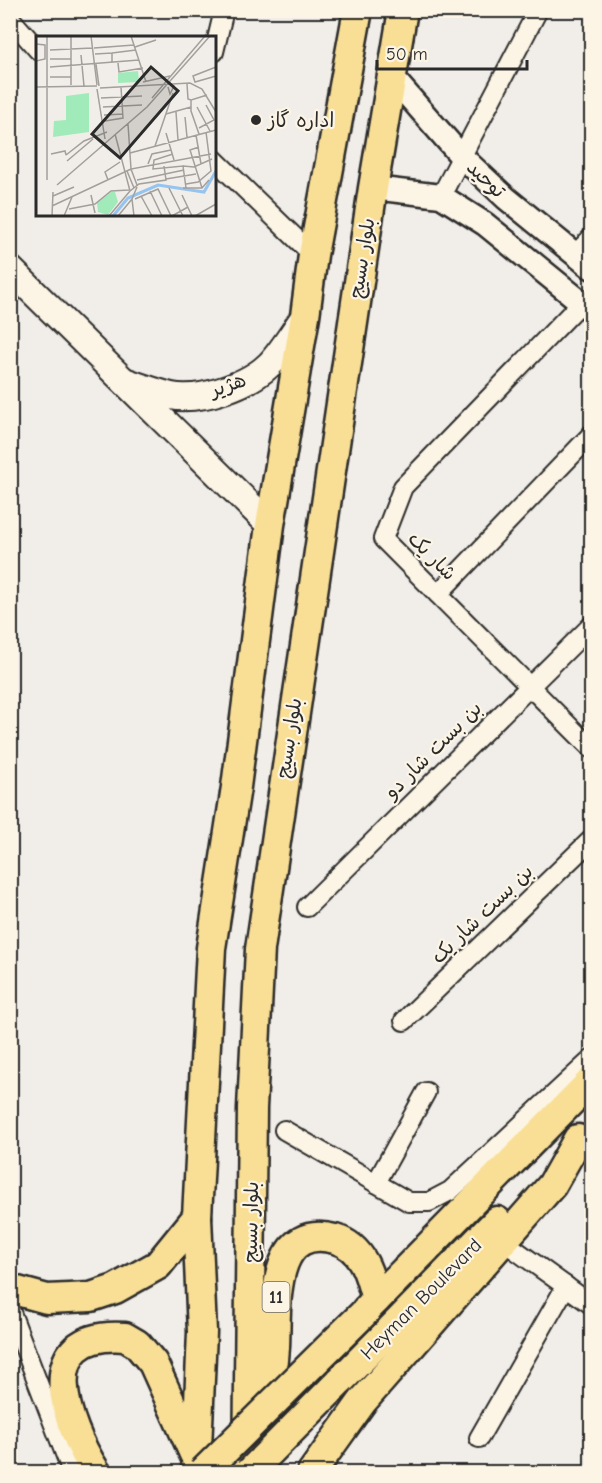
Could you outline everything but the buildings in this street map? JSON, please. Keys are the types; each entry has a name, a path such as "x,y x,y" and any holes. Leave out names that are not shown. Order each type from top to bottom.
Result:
{"main road":[{"path":"198,1468 202,1332 197,1217 211,948 236,787 270,525 313,255 358,10"},
{"name":"بلوار بسیج","path":"249,1473 253,1085 260,949 281,795 373,188 403,10"},
{"name":"هژیر","path":"10,269 270,525"},
{"name":"هژیر","path":"124,381 174,396 207,394 230,388 249,380 270,364 305,315"},
{"path":"236,787 281,795"},
{"name":"Heyman Boulevard","path":"198,1468 371,1306 591,1080"},
{"path":"312,1473 362,1402 552,1185 584,1132"},
{"name":"Heyman Boulevard","path":"249,1473 584,1132"},
{"path":"10,1289 48,1299 91,1297 115,1289 158,1265 197,1217"},
{"name":"11","path":"257,1473 268,1429 276,1291 285,1258 304,1240 325,1236 347,1243 360,1256 371,1279 371,1306"},
{"path":"96,1473 65,1400 62,1372 67,1359 77,1348 94,1338 103,1337 124,1337 146,1353 153,1363 198,1468"}],"street":[{"path":"216,44 224,10"},
{"path":"441,196 534,15"},
{"path":"10,18 36,48"},
{"name":"توحید","path":"392,77 461,156 583,261"},
{"path":"216,161 313,255"},
{"name":"توحید","path":"373,188 441,196 485,224 586,307"},
{"path":"583,261 591,237"},
{"name":"شار یک","path":"586,307 404,488 383,539 530,684 591,749"},
{"path":"438,594 591,434"},
{"name":"بن بست شار دو","path":"307,907 591,625"},
{"name":"بن بست شار یک","path":"404,1021 591,839"},
{"path":"284,1130 409,1202 429,1202 450,1191 591,1059"},
{"path":"376,1183 426,1092"},
{"path":"503,1241 591,1305"},
{"path":"479,1438 566,1286"},
{"path":"10,1310 72,1473"}],"place":[{"name":"اداره گاز","path":"256,120"}]}
